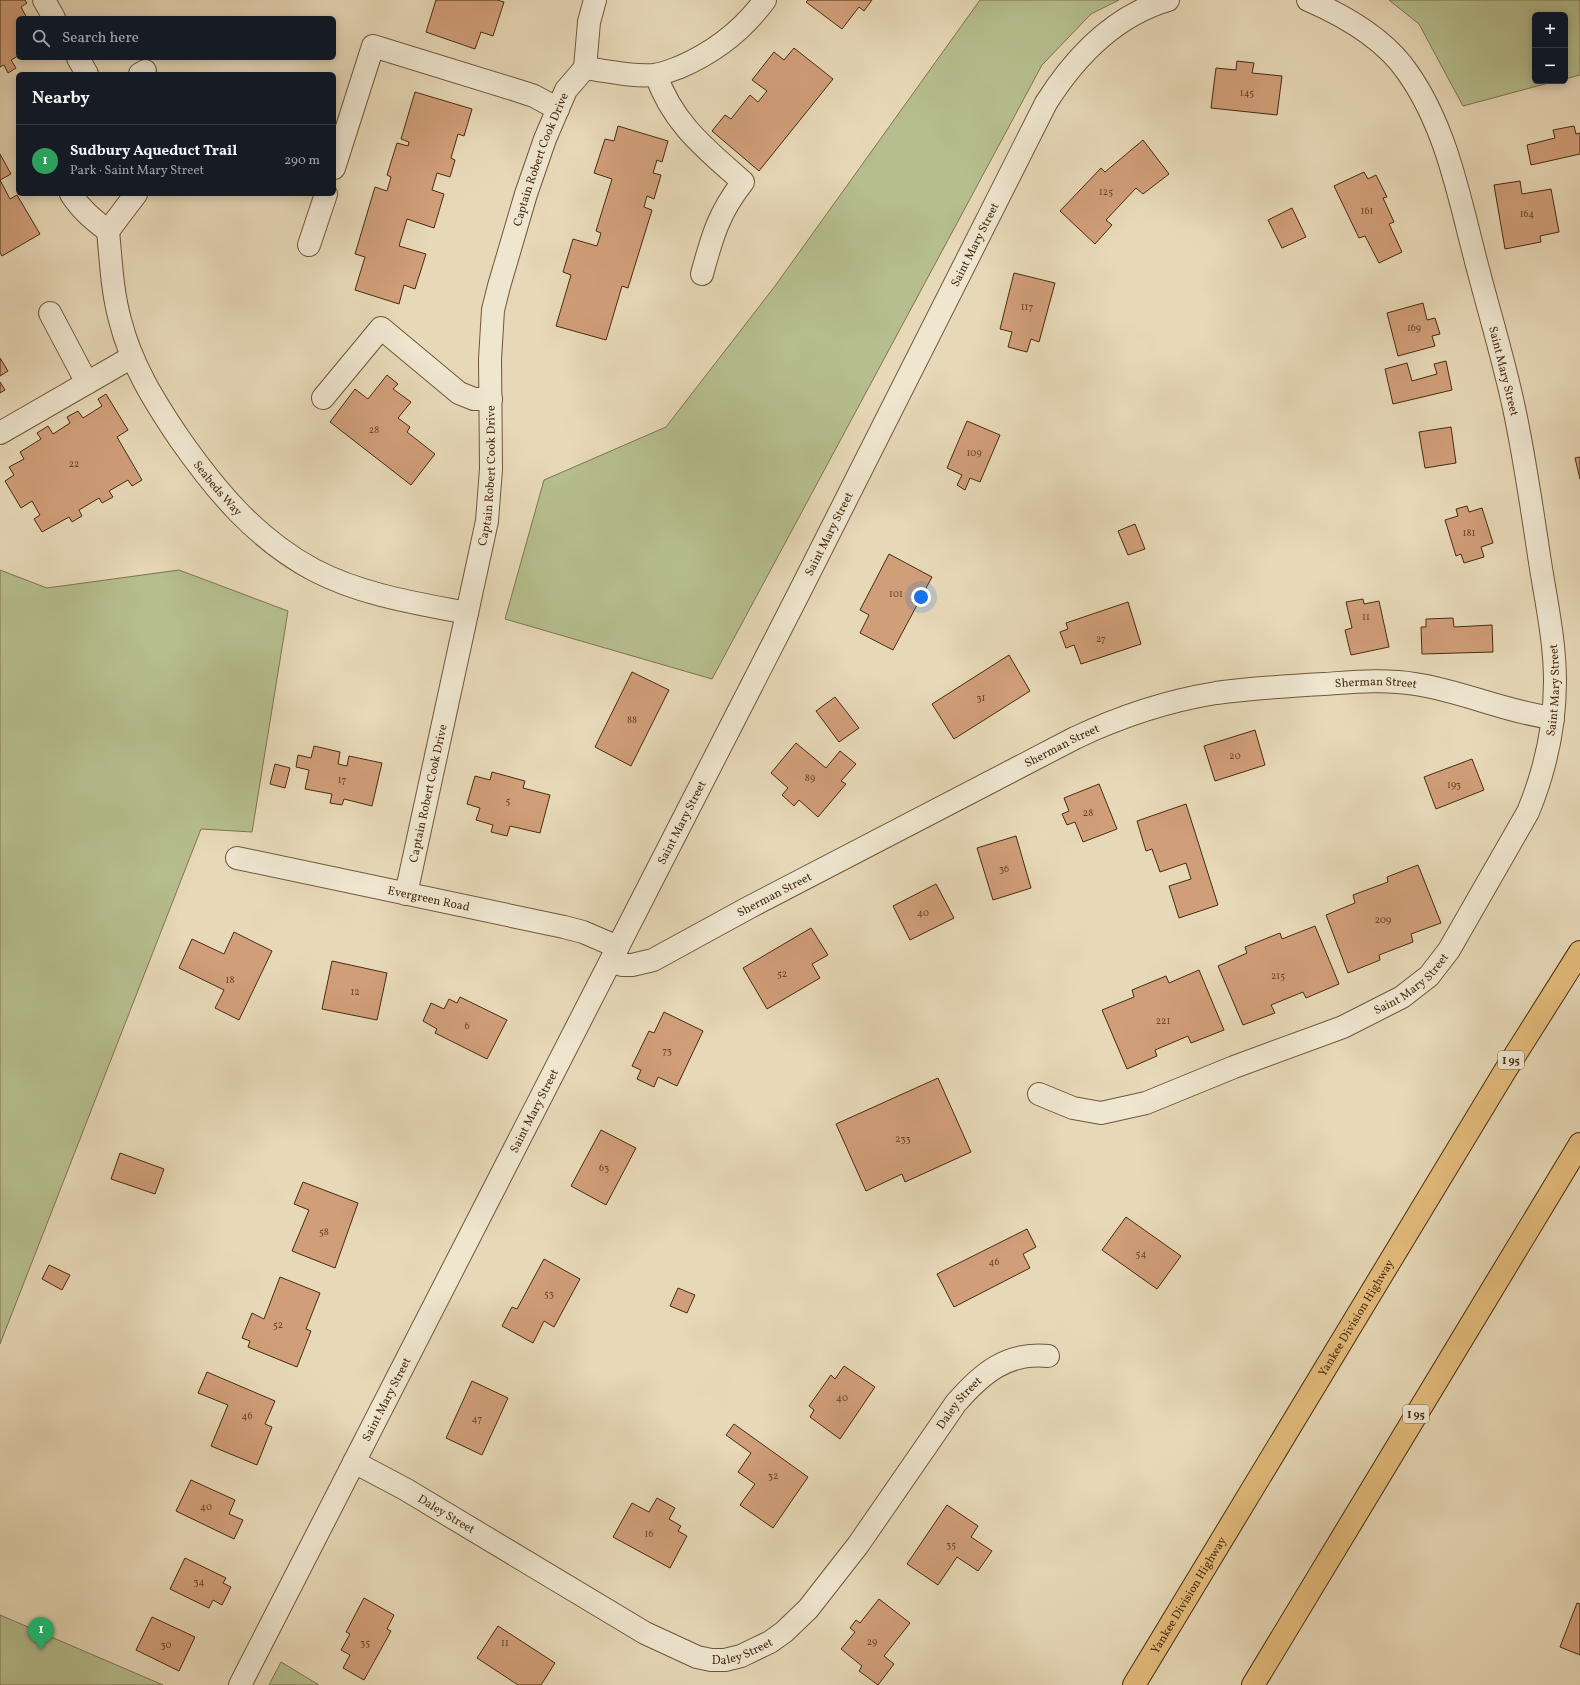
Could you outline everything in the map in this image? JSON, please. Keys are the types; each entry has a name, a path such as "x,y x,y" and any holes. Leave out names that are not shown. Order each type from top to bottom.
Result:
{"highway":[{"name":"Yankee Division Highway","path":"1134,1685 1505,1070 1580,952"},
{"name":"I 95","path":"1253,1685 1580,1144"}],"street":[{"path":"44,0 53,16"},
{"path":"595,0 588,22 585,68 634,75 656,75 687,64 724,42 753,16 765,0"},
{"name":"Saint Mary Street","path":"240,1685 796,600 1046,103 1079,57 1099,38 1138,13 1168,0"},
{"name":"Saint Mary Street","path":"1039,1094 1073,1108 1101,1114 1146,1103 1234,1067 1343,1027 1384,1008 1417,987 1429,976 1449,950 1528,812 1541,774 1553,718 1555,681 1552,642 1519,434 1506,375 1447,152 1422,95 1396,57 1379,42 1342,16 1308,0"},
{"path":"336,162 373,46 534,96 558,109"},
{"path":"79,60 86,72"},
{"name":"Captain Robert Cook Drive","path":"406,894 482,548 490,495 491,333 497,292 526,194 558,109 566,90 585,68"},
{"path":"656,75 667,102 685,128 743,182 731,198 719,220 702,274"},
{"path":"73,196 85,212 108,231 134,196"},
{"path":"309,245 325,196"},
{"name":"Seabeds Way","path":"108,231 112,280 120,320 132,357 151,395 209,479 239,514 274,545 315,570 388,598 467,613"},
{"path":"50,313 87,383"},
{"path":"323,398 381,328 459,393 474,399 491,399"},
{"path":"0,433 132,357"},
{"name":"Sherman Street","path":"614,954 622,965 632,965 653,960 762,900 1075,738 1113,721 1186,699 1271,687 1396,681 1434,687 1519,712 1553,718"},
{"name":"Evergreen Road","path":"237,858 564,927 583,932 614,954"},
{"name":"Daley Street","path":"354,1462 405,1488 645,1633 697,1657 711,1660 725,1660 741,1656 770,1642 784,1632 808,1609 858,1545 956,1403 967,1391 992,1369 1006,1362 1020,1357 1034,1355 1048,1356"}],"green space":[{"path":"980,0 1119,0 1091,14 1042,65 712,679 505,619 544,480 666,427 775,286"},
{"path":"1389,0 1580,0 1580,75 1568,78 1568,12 1532,12 1532,84 1545,84 1463,106 1419,24"},
{"path":"0,570 47,588 179,570 288,611 252,832 201,829 0,1344"},
{"path":"0,1615 163,1685 0,1685"},
{"path":"281,1662 319,1685 269,1685"}],"building":[{"path":"0,0 25,0 27,3 21,7 26,16 16,16 16,57 11,60 16,68 8,73 4,65 0,67"},
{"path":"436,0 497,0 504,2 493,36 481,32 475,49 426,32"},
{"path":"808,0 872,0 864,11 859,7 842,29 806,2"},
{"path":"794,48 833,79 759,171 712,131 725,115 731,119 750,95 758,102 767,91 752,80 774,52 784,60"},
{"path":"1237,61 1254,63 1252,73 1282,76 1277,115 1211,108 1216,68 1236,70"},
{"path":"415,92 472,109 464,136 458,134 451,158 455,160 450,177 437,173 432,190 444,194 434,228 407,219 399,246 426,254 415,289 404,285 399,304 355,290 365,257 355,254 375,187 387,191 391,177 387,175 397,143 408,146 409,142 401,139"},
{"path":"618,126 668,141 662,162 657,160 653,173 661,175 654,199 647,196 644,207 652,210 628,288 622,286 606,340 556,326 571,275 563,272 573,239 597,246 601,233 596,231 612,179 594,173 605,139 614,141"},
{"path":"1574,126 1576,134 1580,133 1580,154 1531,165 1527,145 1555,138 1553,130"},
{"path":"1143,140 1169,174 1143,194 1136,188 1106,220 1112,225 1095,244 1060,211 1101,168 1105,172"},
{"path":"0,154 11,174 0,180"},
{"path":"1364,172 1368,179 1376,175 1387,197 1383,198 1394,222 1389,224 1402,252 1379,263 1365,236 1359,238 1334,186"},
{"path":"0,180 10,199 18,196 40,234 2,256 0,253"},
{"path":"1520,181 1522,194 1551,189 1559,232 1540,236 1541,242 1505,249 1494,185"},
{"path":"1292,208 1306,237 1282,248 1268,220"},
{"path":"1014,273 1055,283 1039,342 1031,339 1027,352 1008,347 1012,332 1000,329"},
{"path":"1423,303 1427,320 1435,318 1440,334 1432,336 1435,346 1398,356 1387,313"},
{"path":"0,358 8,371 0,376"},
{"path":"1446,361 1452,390 1393,404 1385,369 1407,363 1412,381 1437,374 1434,364"},
{"path":"387,375 398,384 393,389 411,402 398,418 410,427 407,432 435,454 411,485 330,422 355,389 368,399"},
{"path":"0,382 5,390 0,393"},
{"path":"106,394 128,430 117,437 142,480 132,486 128,480 109,491 113,497 102,503 99,498 79,510 82,516 72,522 69,517 42,532 34,519 40,515 32,501 21,508 5,481 14,475 9,467 24,459 20,452 41,439 37,433 48,426 53,434 70,423 67,417 78,411 83,418 102,406 98,399"},
{"path":"967,421 1000,435 980,482 970,478 965,490 957,485 962,475 947,468"},
{"path":"1451,427 1456,463 1425,468 1419,432"},
{"path":"1580,457 1580,479 1575,458"},
{"path":"1467,506 1469,512 1482,508 1493,543 1481,547 1484,557 1464,563 1461,554 1456,556 1445,520 1458,516 1456,509"},
{"path":"1135,524 1145,549 1128,555 1118,531"},
{"path":"889,554 932,577 893,650 860,633 869,615 860,610"},
{"path":"1363,599 1364,604 1379,601 1389,647 1351,655 1345,630 1352,628 1346,602"},
{"path":"1128,602 1141,644 1081,664 1074,645 1066,648 1060,632 1068,629 1066,623"},
{"path":"1453,618 1454,627 1492,625 1493,652 1422,654 1421,627 1426,627 1426,619"},
{"path":"1009,655 1030,691 954,739 932,704"},
{"path":"632,672 669,690 631,766 595,747"},
{"path":"835,697 859,728 839,742 816,711"},
{"path":"1255,730 1265,765 1215,781 1204,746"},
{"path":"796,743 826,768 840,751 856,764 841,781 846,784 818,817 799,800 794,806 782,795 788,788 771,773"},
{"path":"314,746 340,752 338,764 347,766 349,756 382,763 372,806 344,799 342,805 330,803 332,794 305,789 309,770 296,767 298,755 311,758"},
{"path":"1472,759 1484,790 1436,809 1424,777"},
{"path":"275,764 290,768 285,788 270,784"},
{"path":"492,772 525,781 523,788 550,795 540,833 510,826 507,836 491,832 493,825 476,820 480,808 467,804 475,776 490,780"},
{"path":"1099,784 1117,829 1083,842 1075,822 1067,825 1062,814 1069,811 1064,798"},
{"path":"1186,804 1218,905 1179,918 1169,886 1191,879 1186,863 1160,872 1152,849 1146,851 1137,821"},
{"path":"1016,836 1031,888 993,900 977,848"},
{"path":"1418,865 1441,923 1411,934 1413,942 1379,955 1380,960 1348,973 1326,915 1355,903 1353,895 1388,882 1387,877"},
{"path":"936,884 954,918 910,940 893,906"},
{"path":"1315,926 1339,984 1306,998 1303,992 1271,1005 1275,1013 1243,1025 1218,966 1247,953 1245,947 1280,933 1282,939"},
{"path":"811,928 828,955 812,964 820,978 767,1009 743,968"},
{"path":"234,932 272,951 239,1020 215,1008 224,990 179,968 192,939 224,954"},
{"path":"332,961 387,973 377,1020 322,1009"},
{"path":"1199,970 1224,1030 1191,1043 1188,1036 1155,1050 1157,1056 1127,1069 1102,1010 1134,997 1132,990 1166,976 1169,983"},
{"path":"460,997 507,1020 487,1059 435,1033 437,1029 423,1021 431,1003 444,1009 449,999 457,1003"},
{"path":"664,1012 703,1031 677,1086 658,1077 654,1087 637,1079 641,1070 632,1066 649,1031 654,1033"},
{"path":"938,1078 971,1152 905,1182 902,1174 866,1191 836,1124"},
{"path":"601,1130 636,1148 606,1205 571,1186"},
{"path":"120,1153 164,1169 155,1194 111,1179"},
{"path":"303,1182 358,1203 335,1268 292,1251 309,1210 294,1204"},
{"path":"1126,1217 1181,1256 1157,1289 1102,1250"},
{"path":"1027,1229 1036,1247 1023,1254 1030,1268 954,1307 937,1274"},
{"path":"544,1259 580,1279 554,1327 544,1321 533,1343 502,1326 512,1307 517,1309"},
{"path":"49,1265 70,1275 62,1290 42,1279"},
{"path":"280,1277 320,1293 306,1329 311,1331 297,1367 248,1347 250,1341 242,1338 252,1313 264,1319"},
{"path":"678,1288 695,1295 687,1313 670,1306"},
{"path":"844,1366 875,1387 840,1439 810,1417 814,1410 809,1406 831,1375 835,1379"},
{"path":"207,1372 275,1401 265,1424 272,1427 257,1465 211,1446 228,1405 198,1393"},
{"path":"472,1381 508,1398 482,1455 446,1438"},
{"path":"734,1424 808,1477 773,1528 740,1505 755,1484 738,1472 751,1453 726,1435"},
{"path":"191,1480 235,1500 229,1514 243,1520 234,1539 176,1511"},
{"path":"657,1498 675,1508 669,1519 681,1526 678,1531 687,1536 670,1568 613,1537 632,1503 649,1512"},
{"path":"947,1505 978,1526 971,1537 992,1551 978,1571 957,1557 938,1585 907,1564"},
{"path":"185,1558 226,1578 223,1583 231,1587 222,1605 213,1600 209,1608 170,1589"},
{"path":"364,1598 394,1615 387,1629 391,1631 364,1680 343,1668 350,1655 341,1650 350,1634 346,1632"},
{"path":"879,1599 910,1623 884,1656 894,1664 878,1685 859,1671 862,1666 841,1649 855,1632 850,1628 856,1620 860,1623"},
{"path":"1577,1603 1580,1604 1580,1655 1560,1647"},
{"path":"152,1617 195,1637 179,1671 136,1650"},
{"path":"498,1626 555,1663 541,1685 518,1685 477,1658"}],"place":[{"name":"Sudbury Aqueduct Trail","path":"41,1650"}]}
